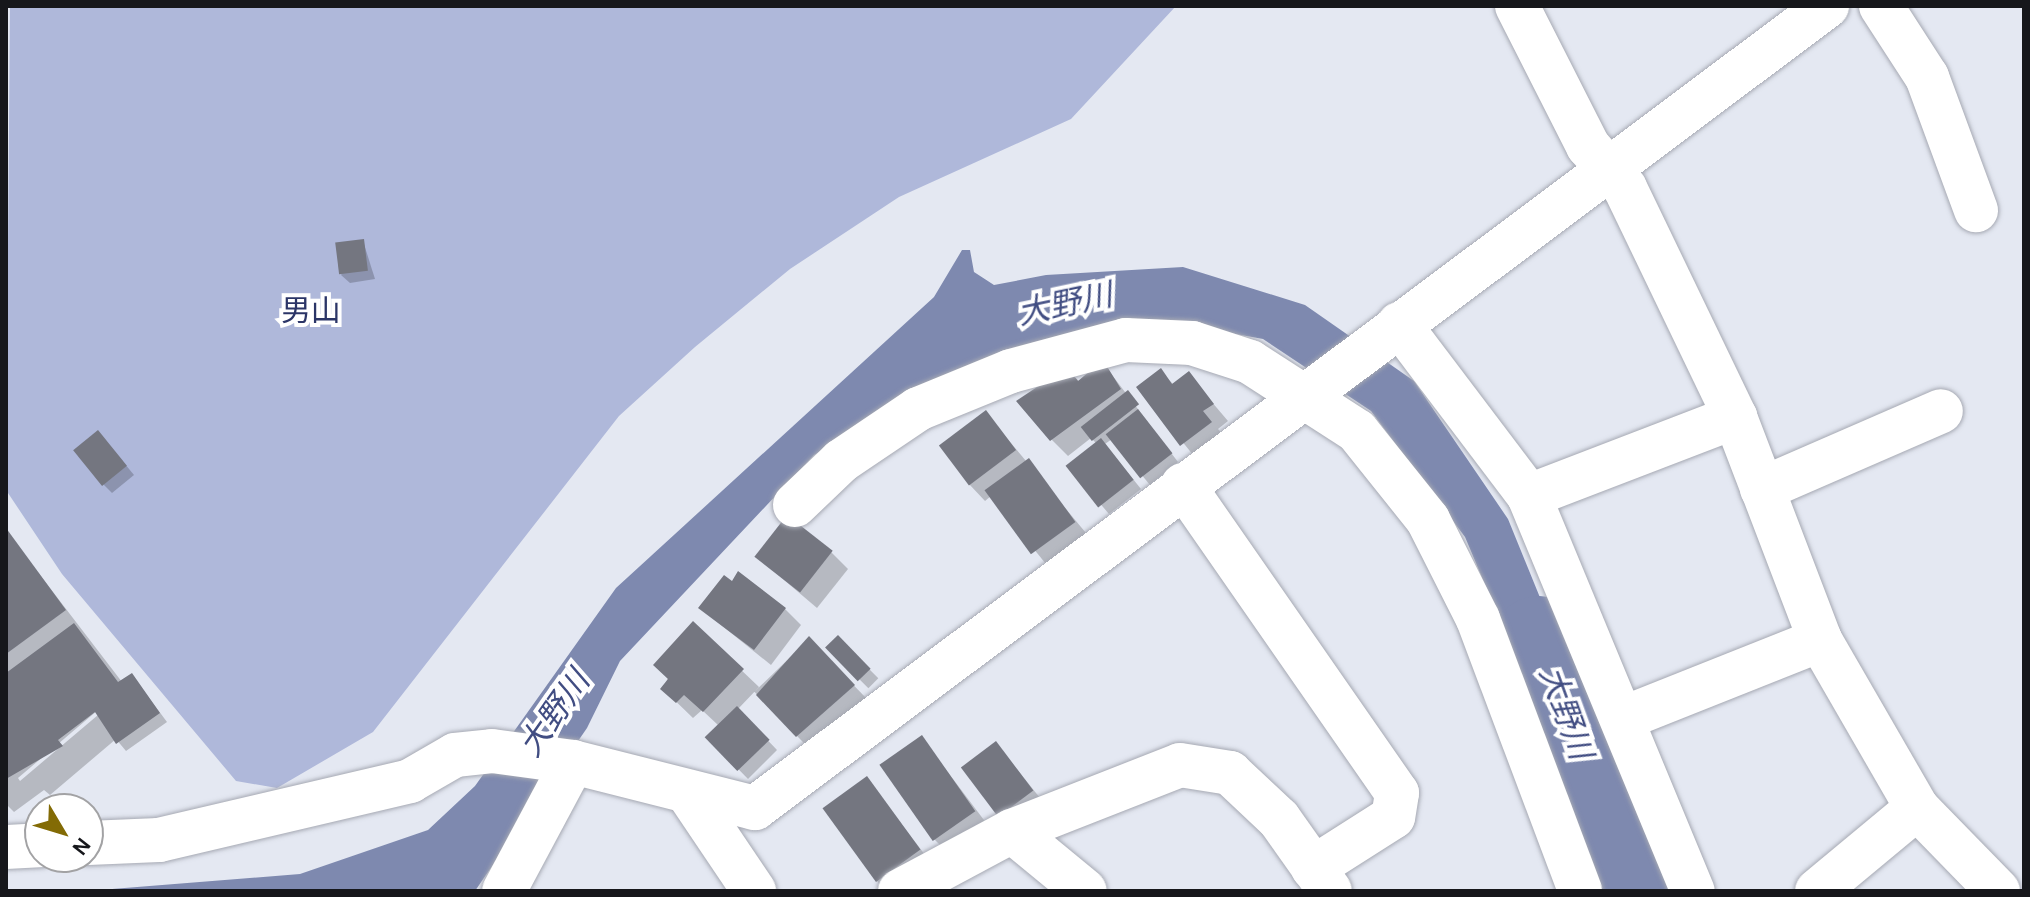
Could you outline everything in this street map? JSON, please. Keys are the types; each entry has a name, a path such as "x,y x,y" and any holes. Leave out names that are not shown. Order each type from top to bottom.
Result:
{"street":[{"path":"1517,6 1588,146 1625,188 1735,417 1820,640 1917,808 1998,891"},
{"path":"104,842 159,840 410,781 455,755 492,751 573,762 690,796 755,808 1608,166 1827,6"},
{"path":"1881,6 1927,77 1976,210"},
{"path":"1399,324 1529,496 1624,718 1693,891"},
{"path":"795,505 841,461 918,409 1098,344 1192,343 1250,362 1357,431 1428,520 1478,619 1580,891"},
{"path":"1762,489 1941,411"},
{"path":"1529,496 1735,417"},
{"path":"900,891 1012,831 1180,765 1230,773 1279,819 1322,880 1393,817 1397,793 1183,485"},
{"path":"1624,718 1820,640"},
{"path":"504,891 573,762"},
{"path":"690,796 754,891"},
{"path":"1817,891 1917,808"},
{"path":"1012,831 1085,891"}],"green space":[{"name":"男山","path":"10,6 1176,6 1071,119 899,197 790,269 695,347 619,416 373,732 277,788 236,781 62,574 6,490"}],"water":[{"path":"962,250 970,250 974,272 994,285 1046,275 1183,267 1305,305 1414,381 1508,519 1598,740 1565,775 1465,537 1371,411 1263,339 1197,327 888,412 814,455 620,661 587,728 475,891 87,891 300,874 428,830 475,786 616,588 934,297"}],"building":[{"path":"364,239 368,271 339,274 335,243"},
{"path":"1103,360 1121,389 1050,441 1016,401 1067,367 1078,381"},
{"path":"1161,368 1172,384 1189,371 1214,404 1203,411 1212,422 1180,446 1136,387"},
{"path":"1128,390 1139,404 1092,441 1081,427"},
{"path":"1138,409 1172,453 1140,478 1106,434"},
{"path":"986,410 1016,450 969,485 939,446"},
{"path":"98,430 127,466 102,486 73,450"},
{"path":"1101,438 1134,480 1098,507 1066,466"},
{"path":"1029,458 1075,522 1031,554 985,490"},
{"path":"787,515 833,551 800,592 754,557"},
{"path":"6,528 66,610 6,654"},
{"path":"738,571 786,608 754,650 698,608 724,575 732,581"},
{"path":"693,621 744,669 703,712 684,695 676,703 660,689 668,679 653,665"},
{"path":"74,623 118,682 132,673 160,713 116,744 95,712 58,740 63,746 6,779 6,673"},
{"path":"838,635 871,669 858,681 825,648"},
{"path":"809,636 855,685 796,737 756,695"},
{"path":"737,706 770,740 737,771 705,737"},
{"path":"922,735 975,811 933,841 879,765"},
{"path":"996,741 1033,791 998,817 961,767"},
{"path":"867,776 920,850 876,882 823,808"}],"waterway":[{"name":"大野川","path":"1538,641 1630,891"}]}
